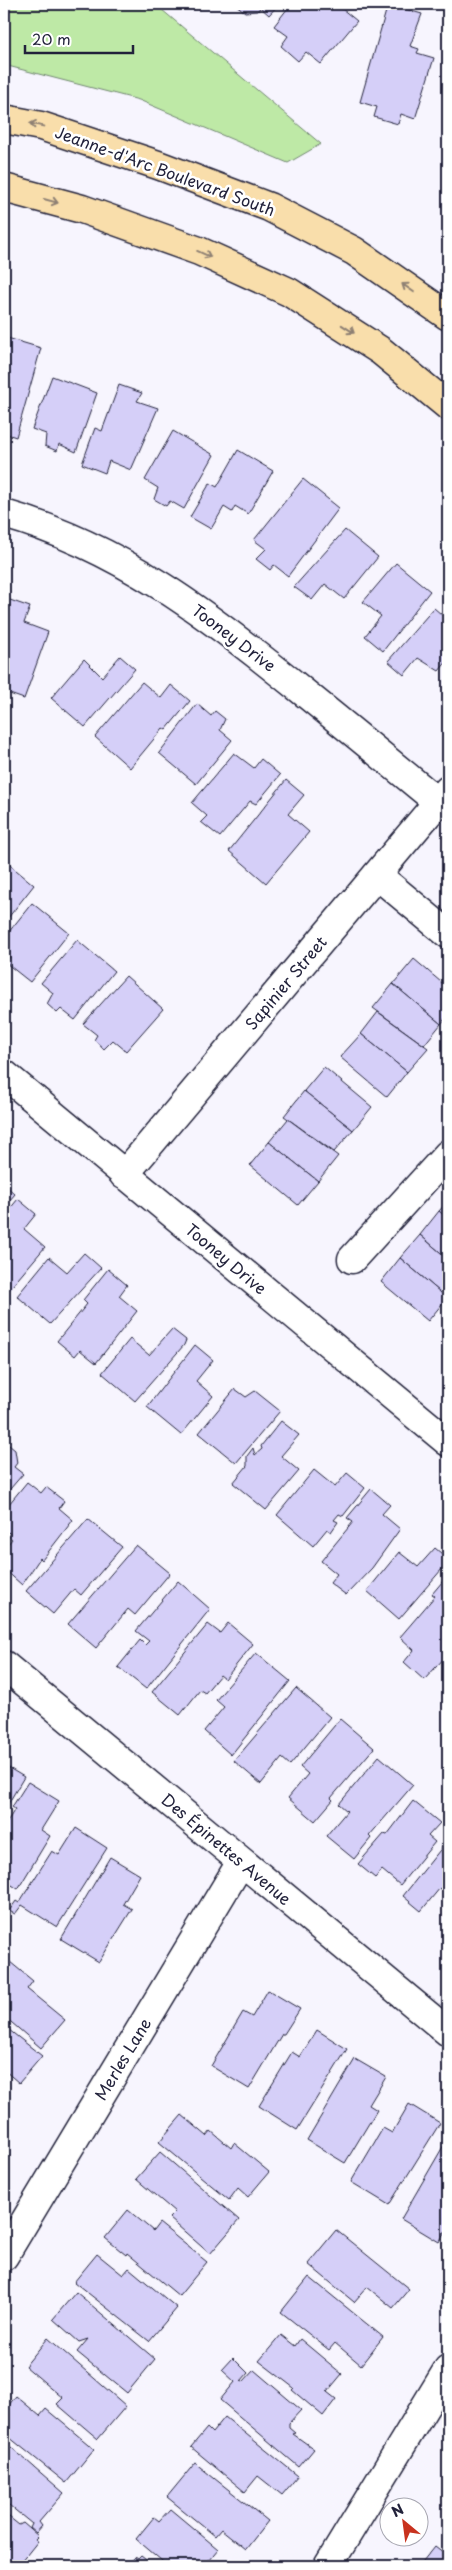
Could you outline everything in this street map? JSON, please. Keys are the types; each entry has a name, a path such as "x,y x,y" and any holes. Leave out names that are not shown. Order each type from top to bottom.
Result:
{"main road":[{"name":"Jeanne-d'Arc Boulevard South","path":"4,119 41,126 158,165 269,207 354,251 448,316"},
{"path":"4,188 82,209 190,248 289,292 381,351 448,406"}],"street":[{"name":"Tooney Drive","path":"4,514 112,556 153,579 193,606 443,796"},
{"name":"Sapinier Street","path":"124,1175 443,796"},
{"path":"377,874 448,934"},
{"name":"Tooney Drive","path":"4,1074 448,1442"},
{"path":"352,1259 448,1154"},
{"name":"Des Épinettes Avenue","path":"4,1665 448,2032"},
{"name":"Merles Lane","path":"4,2256 241,1862"},
{"path":"328,2566 448,2369"}],"green space":[{"path":"4,4 155,4 321,144 288,163 139,100 4,65"}],"building":[{"path":"235,4 279,4 269,15 260,7 258,11 245,12"},
{"path":"291,4 336,4 357,21 321,64 306,52 298,61 281,46 288,36 274,26"},
{"path":"388,4 422,14 410,46 419,49 417,53 434,58 415,119 401,114 398,124 374,117 377,107 360,102"},
{"path":"4,337 41,348 16,437 4,433"},
{"path":"52,376 97,393 76,452 59,444 57,451 45,446 46,434 32,429"},
{"path":"119,385 142,393 137,401 158,408 131,470 109,461 105,473 82,464 95,428 102,431"},
{"path":"173,431 214,455 184,509 170,501 166,506 154,499 158,488 145,480"},
{"path":"238,450 273,471 248,514 235,506 232,512 224,507 211,529 190,517 210,483 217,487"},
{"path":"303,479 339,508 288,576 274,565 270,570 256,559 266,549 254,540"},
{"path":"345,530 378,557 344,599 325,584 312,600 294,587"},
{"path":"396,563 430,591 383,651 365,636 381,616 363,602"},
{"path":"7,599 30,607 24,623 48,632 24,699 4,692 4,608"},
{"path":"434,608 448,620 448,660 439,671 418,658 404,675 388,661"},
{"path":"120,656 135,669 85,727 51,698 84,659 102,677"},
{"path":"142,682 161,698 171,685 190,701 166,730 163,728 130,768 95,737"},
{"path":"197,704 211,716 215,711 225,719 220,730 232,740 196,784 159,753"},
{"path":"234,753 254,768 261,759 280,775 256,804 250,801 220,837 201,822 207,816 192,803"},
{"path":"286,780 304,795 288,814 309,832 266,883 229,851"},
{"path":"4,860 34,885 4,923"},
{"path":"32,903 69,933 30,982 6,963 10,957 4,952 4,938"},
{"path":"77,940 114,971 75,1020 61,1009 57,1013 47,1004 53,993 41,983"},
{"path":"414,959 448,988 448,1015 441,1024 393,984"},
{"path":"126,976 163,1009 126,1051 113,1040 104,1049 94,1040 97,1035 83,1024"},
{"path":"393,984 441,1024 424,1045 373,1008"},
{"path":"378,1012 428,1048 407,1072 361,1034"},
{"path":"361,1034 407,1072 387,1097 340,1057"},
{"path":"324,1067 372,1107 353,1130 304,1091"},
{"path":"304,1091 353,1130 334,1152 284,1116"},
{"path":"288,1119 338,1156 318,1181 269,1142"},
{"path":"269,1142 318,1181 298,1205 250,1165"},
{"path":"4,1184 15,1194 4,1207"},
{"path":"18,1199 36,1214 24,1229 45,1247 7,1292 4,1289 4,1216"},
{"path":"448,1201 448,1219 439,1211"},
{"path":"439,1211 448,1219 448,1259 420,1235"},
{"path":"420,1235 448,1259 447,1298 400,1258"},
{"path":"84,1253 101,1268 50,1324 17,1296 49,1257 67,1272"},
{"path":"400,1258 447,1298 428,1321 381,1282"},
{"path":"108,1269 127,1285 119,1296 137,1311 96,1363 80,1350 75,1356 57,1341 87,1304 83,1300"},
{"path":"172,1329 186,1340 184,1345 135,1401 102,1373 130,1339 149,1355"},
{"path":"195,1345 213,1360 196,1381 213,1396 181,1435 147,1407"},
{"path":"235,1389 246,1397 255,1391 280,1411 236,1463 199,1433"},
{"path":"281,1421 299,1435 281,1456 299,1471 266,1510 233,1483 247,1466 247,1456 253,1448 255,1455 262,1449 261,1446"},
{"path":"4,1441 15,1450 17,1463 14,1467 23,1474 4,1496"},
{"path":"314,1470 335,1487 347,1473 365,1488 343,1516 339,1514 334,1520 338,1522 331,1532 327,1529 313,1546 277,1515"},
{"path":"27,1482 41,1493 46,1487 64,1501 59,1508 73,1520 42,1560 40,1558 22,1585 4,1569 4,1549 12,1539 8,1536 10,1533 4,1531 4,1510"},
{"path":"371,1489 390,1505 382,1514 400,1529 372,1568 346,1595 330,1583 337,1574 321,1561 353,1522 347,1518"},
{"path":"88,1519 122,1547 81,1595 74,1589 53,1614 26,1591"},
{"path":"136,1545 170,1573 135,1615 128,1609 96,1648 68,1624"},
{"path":"435,1548 448,1559 448,1562 399,1619 367,1591 399,1552 418,1567"},
{"path":"448,1575 448,1654 424,1680 404,1662 414,1650 400,1637 435,1596 432,1594"},
{"path":"178,1581 210,1609 146,1689 118,1667 140,1640 145,1645 149,1641 136,1631"},
{"path":"228,1623 253,1644 225,1679 220,1675 205,1693 200,1690 180,1715 152,1692 208,1624 220,1633"},
{"path":"256,1653 290,1681 231,1755 204,1731 224,1707 216,1700"},
{"path":"296,1688 330,1717 290,1765 282,1758 261,1784 234,1761"},
{"path":"340,1719 374,1748 331,1798 333,1800 315,1821 288,1798 308,1774 300,1767"},
{"path":"379,1756 413,1785 369,1836 371,1838 354,1859 326,1836 347,1811 339,1804"},
{"path":"4,1765 24,1777 5,1809 4,1808"},
{"path":"28,1782 59,1801 41,1830 50,1836 18,1889 4,1880 4,1827 15,1809 12,1807"},
{"path":"413,1801 440,1823 428,1836 435,1842 400,1885 382,1870 375,1878 358,1864 384,1834 387,1835"},
{"path":"76,1828 107,1848 57,1927 22,1905 15,1914 9,1911 16,1901 19,1903 52,1851 59,1855"},
{"path":"448,1840 448,1895 440,1888 421,1911 403,1896"},
{"path":"110,1857 140,1875 123,1904 132,1909 99,1962 61,1939"},
{"path":"4,1957 33,1981 27,1989 65,2020 41,2048 4,2016"},
{"path":"268,1990 300,2009 284,2034 282,2034 249,2089 211,2066 243,2012 252,2017"},
{"path":"4,2026 42,2056 19,2083 4,2070"},
{"path":"317,2030 347,2049 297,2130 259,2106 292,2052 300,2057"},
{"path":"355,2059 386,2077 369,2105 377,2110 345,2163 307,2140"},
{"path":"409,2104 440,2123 389,2205 351,2182 383,2128 392,2133"},
{"path":"182,2115 207,2136 211,2131 231,2148 234,2143 269,2172 248,2197 238,2188 229,2200 159,2142"},
{"path":"448,2138 448,2228 439,2242 401,2219"},
{"path":"160,2152 239,2220 210,2254 169,2218 175,2212 136,2179"},
{"path":"128,2210 153,2231 159,2223 207,2262 179,2296 127,2253 126,2255 105,2238"},
{"path":"336,2230 409,2289 393,2308 367,2287 354,2302 308,2264"},
{"path":"97,2254 123,2275 129,2268 177,2308 149,2341 74,2282"},
{"path":"309,2277 383,2337 361,2365 335,2343 329,2350 281,2312"},
{"path":"76,2292 155,2359 127,2393 77,2352 88,2339 79,2342 53,2319"},
{"path":"281,2335 295,2346 300,2339 342,2374 327,2392 336,2399 323,2416 292,2390 294,2388 259,2361"},
{"path":"48,2338 126,2406 98,2439 57,2404 63,2398 25,2366"},
{"path":"233,2358 248,2373 241,2381 243,2382 254,2370 301,2410 289,2423 289,2428 295,2433 293,2434 314,2449 299,2467 220,2400 235,2382 222,2370"},
{"path":"16,2396 40,2416 46,2409 94,2449 66,2483 4,2433 4,2411"},
{"path":"225,2417 298,2476 282,2495 258,2476 245,2492 191,2447 207,2428 212,2433"},
{"path":"4,2441 64,2493 39,2522 42,2526 36,2533 30,2528 32,2524 4,2501"},
{"path":"195,2463 268,2521 246,2549 221,2529 215,2536 167,2497"},
{"path":"170,2509 218,2549 204,2566 168,2566 136,2539 154,2517 159,2521"},
{"path":"4,2513 19,2525 23,2523 38,2536 35,2539 38,2541 18,2566 4,2566"},
{"path":"435,2546 448,2556 448,2566 419,2566"},
{"path":"141,2556 154,2566 127,2566 135,2557 138,2559"}]}
